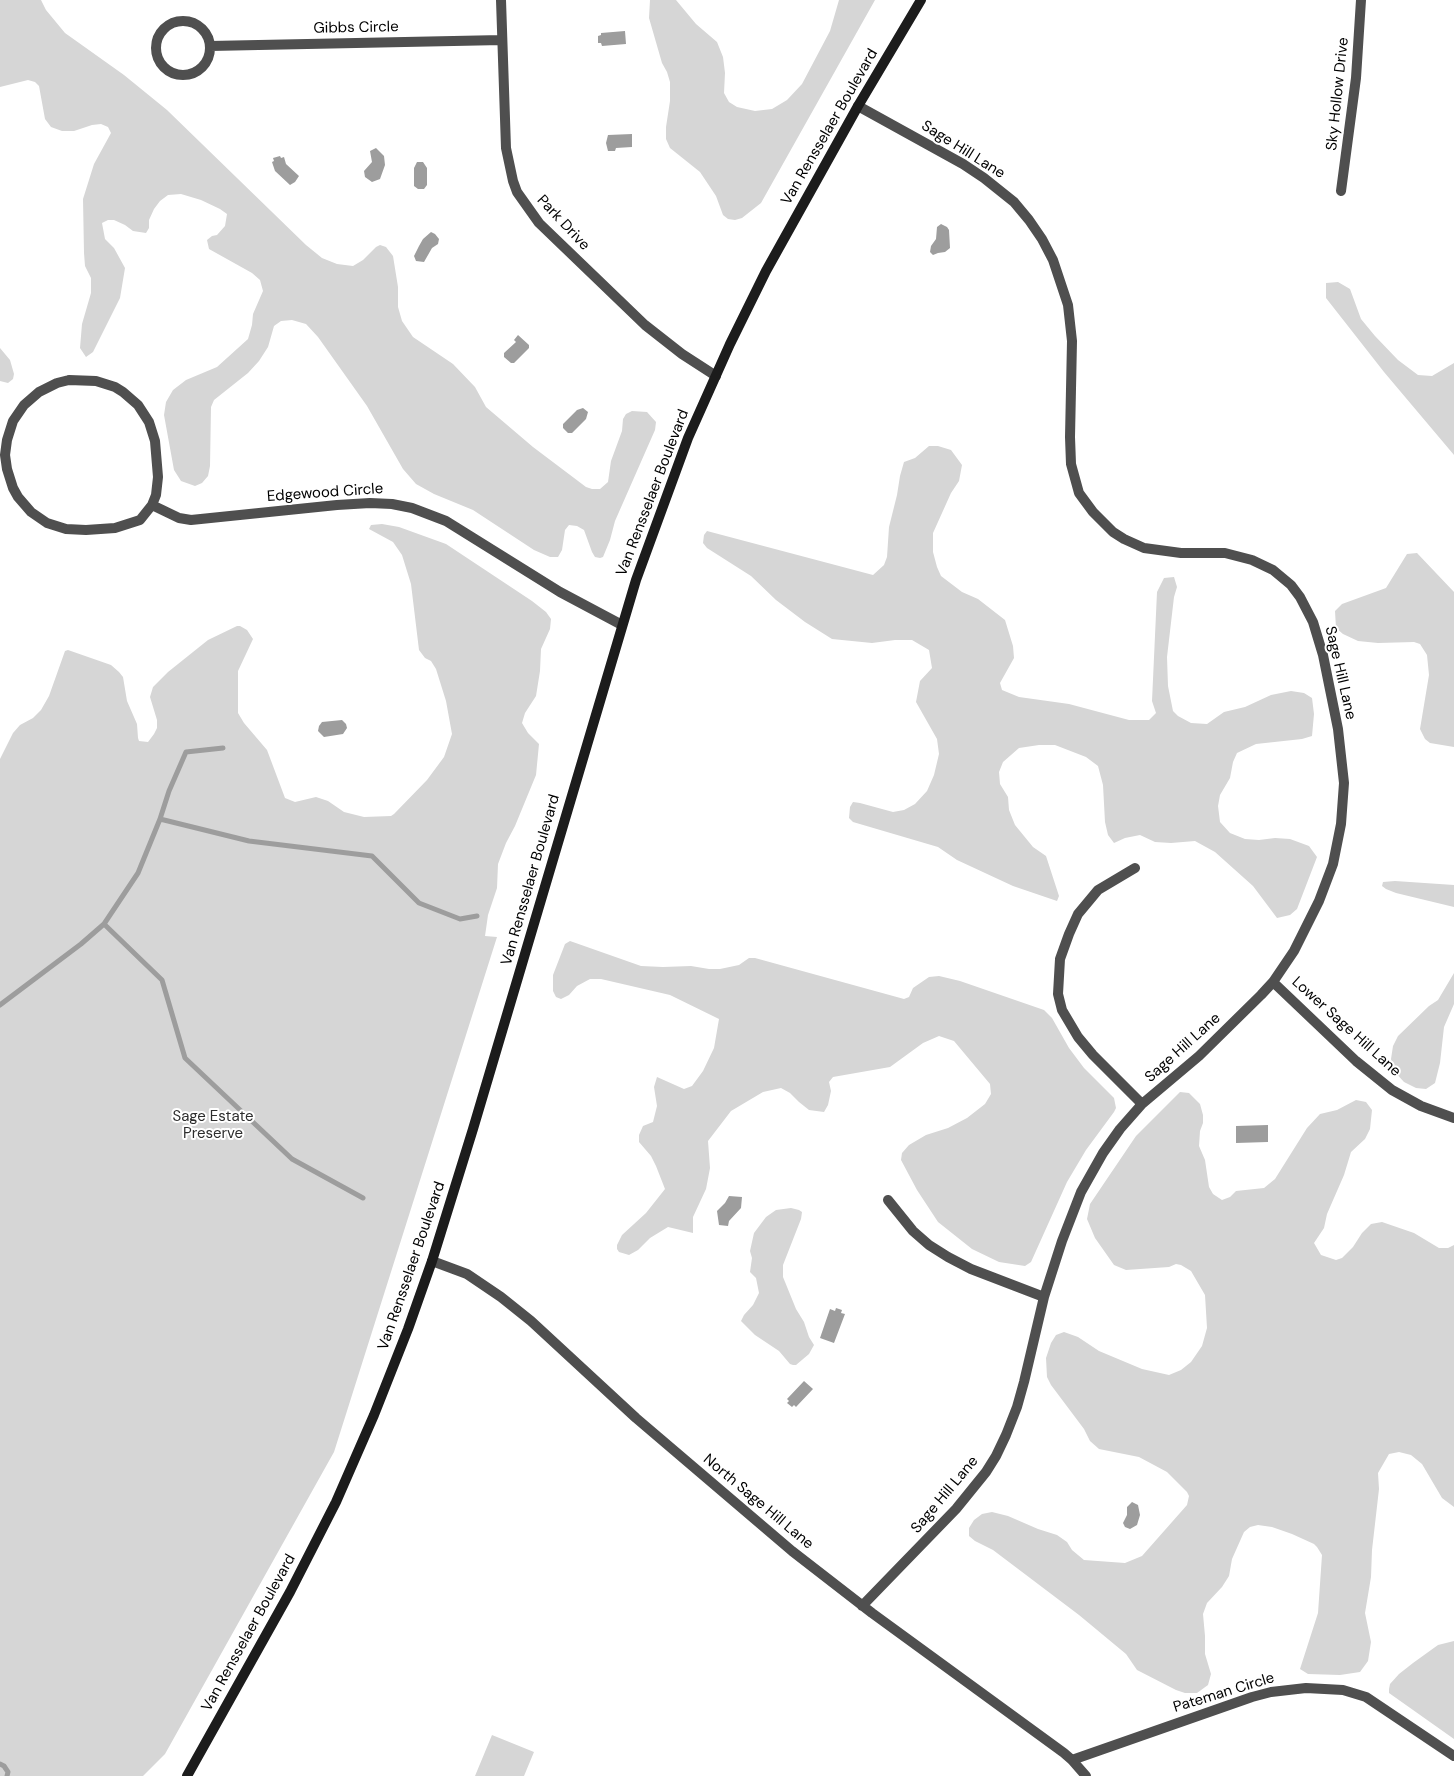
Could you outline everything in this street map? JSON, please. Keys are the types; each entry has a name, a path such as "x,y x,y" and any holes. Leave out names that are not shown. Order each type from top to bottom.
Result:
{"main road":[{"name":"Van Rensselaer Boulevard","path":"187,1776 290,1592 336,1502 382,1396 408,1329 432,1261 473,1129 622,625 660,511 688,438 766,271 858,106 921,0"}],"street":[{"name":"Park Drive","path":"501,0 506,148 513,181 524,202 539,223 645,325 682,354 716,376"},
{"name":"Sky Hollow Drive","path":"1342,191 1356,78 1361,0"},
{"path":"181,21 192,22 201,27 207,36 210,46 209,56 203,66 195,72 184,75 174,73 165,68 158,59 156,49 157,39 162,30 171,23 181,21"},
{"name":"Gibbs Circle","path":"210,46 502,40"},
{"name":"Sage Hill Lane","path":"858,106 963,164 984,178 1014,202 1042,240 1053,260 1068,305 1072,340 1071,464 1079,492 1093,512 1113,532 1129,542 1144,548 1181,553 1225,553 1245,557 1273,570 1291,586 1307,609 1323,655 1338,729 1343,770 1342,812 1333,864 1319,902 1294,951 1273,982 1228,1029 1142,1104 1112,1140 1081,1192 1062,1240 1044,1297 1017,1406 996,1456 986,1472 956,1509 862,1606"},
{"path":"66,381 96,381 115,387 123,392 144,413 155,441 158,477 156,495 152,505 140,520 115,528 66,529 39,518 18,497 6,469 6,440 18,413 39,392 52,385 66,381"},
{"name":"Edgewood Circle","path":"152,505 179,518 191,520 337,504 392,504 412,508 446,521 560,592 622,625"},
{"name":"Sage Hill Lane","path":"1135,868 1098,890 1082,907 1064,946 1059,970 1058,994 1062,1010 1078,1037 1093,1055 1142,1104"},
{"name":"Lower Sage Hill Lane","path":"1273,982 1356,1061 1392,1090 1421,1106 1454,1118"},
{"path":"888,1200 913,1231 929,1245 948,1257 971,1269 1044,1297"},
{"name":"North Sage Hill Lane","path":"432,1261 473,1277 531,1321 644,1424 792,1552 862,1606 1072,1760"},
{"name":"Pateman Circle","path":"1072,1760 1252,1697 1272,1692 1306,1688 1343,1690 1366,1697 1454,1756"},
{"path":"1072,1760 1086,1776"}],"green space":[{"path":"0,0 41,0 46,10 65,33 124,75 167,110 306,245 322,258 337,264 353,266 363,260 376,247 380,245 386,247 393,256 398,287 398,307 402,321 413,337 453,364 475,387 486,407 533,447 586,487 600,489 608,482 611,461 626,414 632,411 647,412 656,422 655,430 615,521 603,557 595,557 584,530 577,526 569,525 565,530 562,550 558,557 550,557 534,550 473,510 434,494 416,484 403,469 367,406 318,337 306,324 292,320 281,321 274,326 268,347 259,361 248,373 214,400 211,407 210,466 208,476 202,483 195,486 181,481 174,470 164,415 166,402 173,390 186,380 217,367 248,339 253,314 263,291 260,280 252,273 209,249 207,240 217,235 225,226 227,214 201,200 181,194 168,195 154,209 146,233 133,231 114,220 108,220 102,223 105,239 114,248 125,268 120,298 93,352 86,357 80,348 82,324 91,293 91,278 85,266 83,199 94,164 111,133 108,127 101,124 74,131 62,131 51,127 45,119 39,86 35,82 28,80 0,87"},
{"path":"650,0 676,0 696,24 717,42 723,57 725,73 724,93 729,102 737,107 755,111 772,109 787,100 802,84 830,31 839,0 875,0 761,203 742,218 728,219 723,215 716,196 700,172 670,148 666,139 670,82 662,63 649,18"},
{"path":"1338,282 1350,289 1361,319 1375,336 1398,360 1418,375 1432,376 1454,363 1454,455 1384,372 1326,298 1326,283"},
{"path":"0,348 10,360 14,374 13,379 8,383 0,381"},
{"path":"929,446 938,446 951,450 962,465 959,481 951,493 933,533 933,552 937,567 941,576 962,592 978,599 1005,620 1013,646 1014,658 1000,683 1002,690 1019,697 1069,704 1129,720 1149,720 1156,713 1152,701 1157,592 1164,578 1174,577 1177,587 1174,597 1167,657 1168,686 1173,711 1178,716 1191,723 1207,724 1224,712 1245,707 1271,695 1291,691 1304,693 1312,698 1314,714 1312,736 1302,739 1256,744 1237,753 1230,778 1220,795 1218,806 1220,822 1230,833 1245,839 1290,839 1309,846 1317,857 1297,909 1290,915 1277,918 1253,886 1215,852 1195,841 1155,842 1140,835 1125,838 1114,843 1108,835 1105,822 1103,785 1098,766 1086,757 1055,745 1019,748 1003,762 999,772 1000,784 1008,797 1009,810 1015,825 1033,847 1046,856 1059,896 1057,901 1013,886 957,860 938,847 853,822 849,818 850,807 853,802 893,812 904,810 915,804 927,791 934,775 939,754 937,739 916,702 920,681 932,668 929,650 912,640 872,643 832,639 776,600 751,576 707,548 703,543 704,535 707,531 873,575 884,565 887,557 889,527 904,462 915,458"},
{"name":"Sage Estate Preserve","path":"382,524 399,527 446,544 532,601 546,612 551,619 550,629 541,649 536,696 525,713 522,723 528,733 539,744 536,775 498,864 497,888 488,915 485,936 497,937 334,1452 165,1754 143,1776 0,1776 0,759 13,733 20,725 33,718 41,710 49,696 65,651 68,650 111,665 119,672 123,677 127,701 137,724 139,741 148,742 157,728 157,720 150,697 153,687 168,672 208,640 240,626 247,630 253,639 238,671 238,713 267,750 285,798 295,802 316,797 328,801 344,812 364,817 391,816 427,780 444,757 452,734 446,701 436,669 431,661 425,658 419,650 411,584 402,555 393,542 369,529 371,525"},
{"path":"1417,553 1454,592 1454,747 1430,743 1425,739 1420,729 1429,675 1427,655 1420,644 1414,642 1378,643 1358,641 1343,634 1336,628 1335,611 1342,604 1386,588 1407,554"},
{"path":"1395,881 1454,885 1454,907 1396,893 1382,886 1383,882"},
{"path":"570,941 641,966 691,966 720,969 739,965 749,958 755,958 904,999 909,997 913,988 929,977 939,976 960,981 1044,1010 1052,1018 1069,1048 1084,1068 1114,1098 1116,1108 1086,1150 1067,1182 1031,1262 1025,1266 999,1262 972,1249 938,1222 917,1190 901,1160 902,1153 909,1145 926,1135 948,1128 967,1118 985,1104 991,1094 990,1084 954,1041 939,1036 923,1043 890,1067 833,1077 829,1082 831,1091 828,1105 824,1112 809,1110 790,1093 781,1088 763,1092 731,1111 708,1141 710,1168 706,1189 693,1217 693,1233 668,1227 650,1238 638,1250 629,1255 619,1252 617,1245 622,1235 646,1213 665,1189 651,1156 639,1142 639,1135 643,1126 653,1122 657,1106 654,1087 657,1077 684,1089 692,1086 703,1071 714,1048 719,1019 670,995 601,979 590,979 577,986 569,995 561,999 556,997 553,991 553,975 565,944"},
{"path":"1454,973 1454,1004 1444,1027 1440,1063 1435,1083 1426,1089 1416,1088 1404,1082 1393,1070 1391,1059 1393,1046 1398,1036 1429,1006 1438,1000"},
{"path":"1180,1092 1189,1093 1200,1104 1203,1123 1200,1131 1199,1146 1205,1160 1209,1187 1213,1194 1222,1200 1230,1197 1236,1191 1264,1188 1275,1179 1307,1128 1320,1114 1337,1110 1356,1100 1366,1102 1372,1110 1370,1129 1365,1139 1351,1152 1344,1175 1327,1214 1324,1228 1314,1243 1321,1255 1336,1260 1342,1258 1371,1224 1382,1222 1414,1233 1439,1248 1448,1248 1454,1245 1454,1507 1442,1498 1422,1464 1411,1455 1399,1452 1389,1454 1378,1473 1379,1489 1371,1577 1365,1613 1371,1642 1368,1661 1360,1672 1340,1675 1308,1674 1300,1669 1318,1613 1322,1555 1314,1544 1272,1527 1258,1525 1250,1527 1244,1532 1232,1559 1229,1576 1222,1587 1207,1603 1203,1614 1205,1654 1211,1674 1208,1685 1197,1693 1185,1693 1176,1690 1137,1670 1126,1654 1079,1615 993,1550 969,1536 969,1528 974,1520 982,1514 992,1512 1008,1516 1057,1535 1067,1542 1072,1550 1084,1560 1125,1563 1142,1556 1187,1505 1189,1496 1187,1492 1167,1472 1139,1457 1099,1449 1090,1441 1084,1429 1051,1385 1047,1377 1046,1358 1056,1335 1064,1332 1078,1337 1099,1351 1142,1369 1169,1375 1181,1370 1191,1362 1202,1346 1207,1328 1205,1295 1191,1271 1176,1264 1169,1267 1126,1270 1114,1265 1095,1238 1087,1219 1090,1204 1136,1136"},
{"path":"791,1208 802,1212 783,1265 783,1277 814,1345 809,1354 796,1365 790,1364 779,1351 755,1335 741,1321 759,1293 756,1278 750,1272 752,1258 750,1251 754,1233 766,1217 776,1210"},
{"path":"1454,1641 1454,1739 1389,1693 1389,1689 1390,1684 1399,1674 1413,1663 1438,1645"},
{"path":"492,1735 534,1752 524,1776 475,1776"}],"shaded area":[{"path":"625,31 626,44 602,46 601,43 598,43 598,36 601,33"},
{"path":"632,134 632,147 616,148 615,151 608,151 606,143 608,135"},
{"path":"376,148 384,156 385,165 380,179 372,182 365,177 364,171 372,162 370,151"},
{"path":"280,156 281,158 284,157 286,164 299,176 290,185 275,171 272,162 274,161 273,158"},
{"path":"417,162 423,162 427,168 427,185 424,189 418,189 414,186 414,168"},
{"path":"941,224 949,230 950,248 945,252 933,255 930,252 931,246 936,239 937,227"},
{"path":"431,232 439,239 438,244 432,248 424,262 416,261 414,256 419,246 423,239"},
{"path":"518,335 529,345 529,348 514,363 511,363 504,357 504,353 516,342 514,340"},
{"path":"583,408 588,412 586,419 572,433 568,433 563,428 563,424 577,410"},
{"path":"342,720 347,728 343,734 324,737 318,731 322,722"},
{"path":"1268,1125 1268,1142 1236,1143 1236,1126"},
{"path":"729,1196 742,1197 741,1208 729,1221 728,1226 719,1225 717,1211"},
{"path":"836,1308 842,1310 841,1313 845,1314 834,1343 820,1338 830,1309 835,1311"},
{"path":"804,1381 813,1389 796,1407 794,1405 792,1407 787,1403 789,1401 787,1399"},
{"path":"1132,1502 1138,1505 1140,1515 1137,1525 1130,1529 1125,1527 1123,1523 1127,1515 1127,1507"}],"waterway":[{"path":"160,819 169,791 186,752 223,748"},
{"path":"0,1005 81,944 104,924 138,873 160,819 249,841 372,856 419,903 460,919 477,916"},
{"path":"104,924 162,980 185,1058 292,1159 363,1198"},
{"path":"0,1764 8,1772 7,1776"}]}
